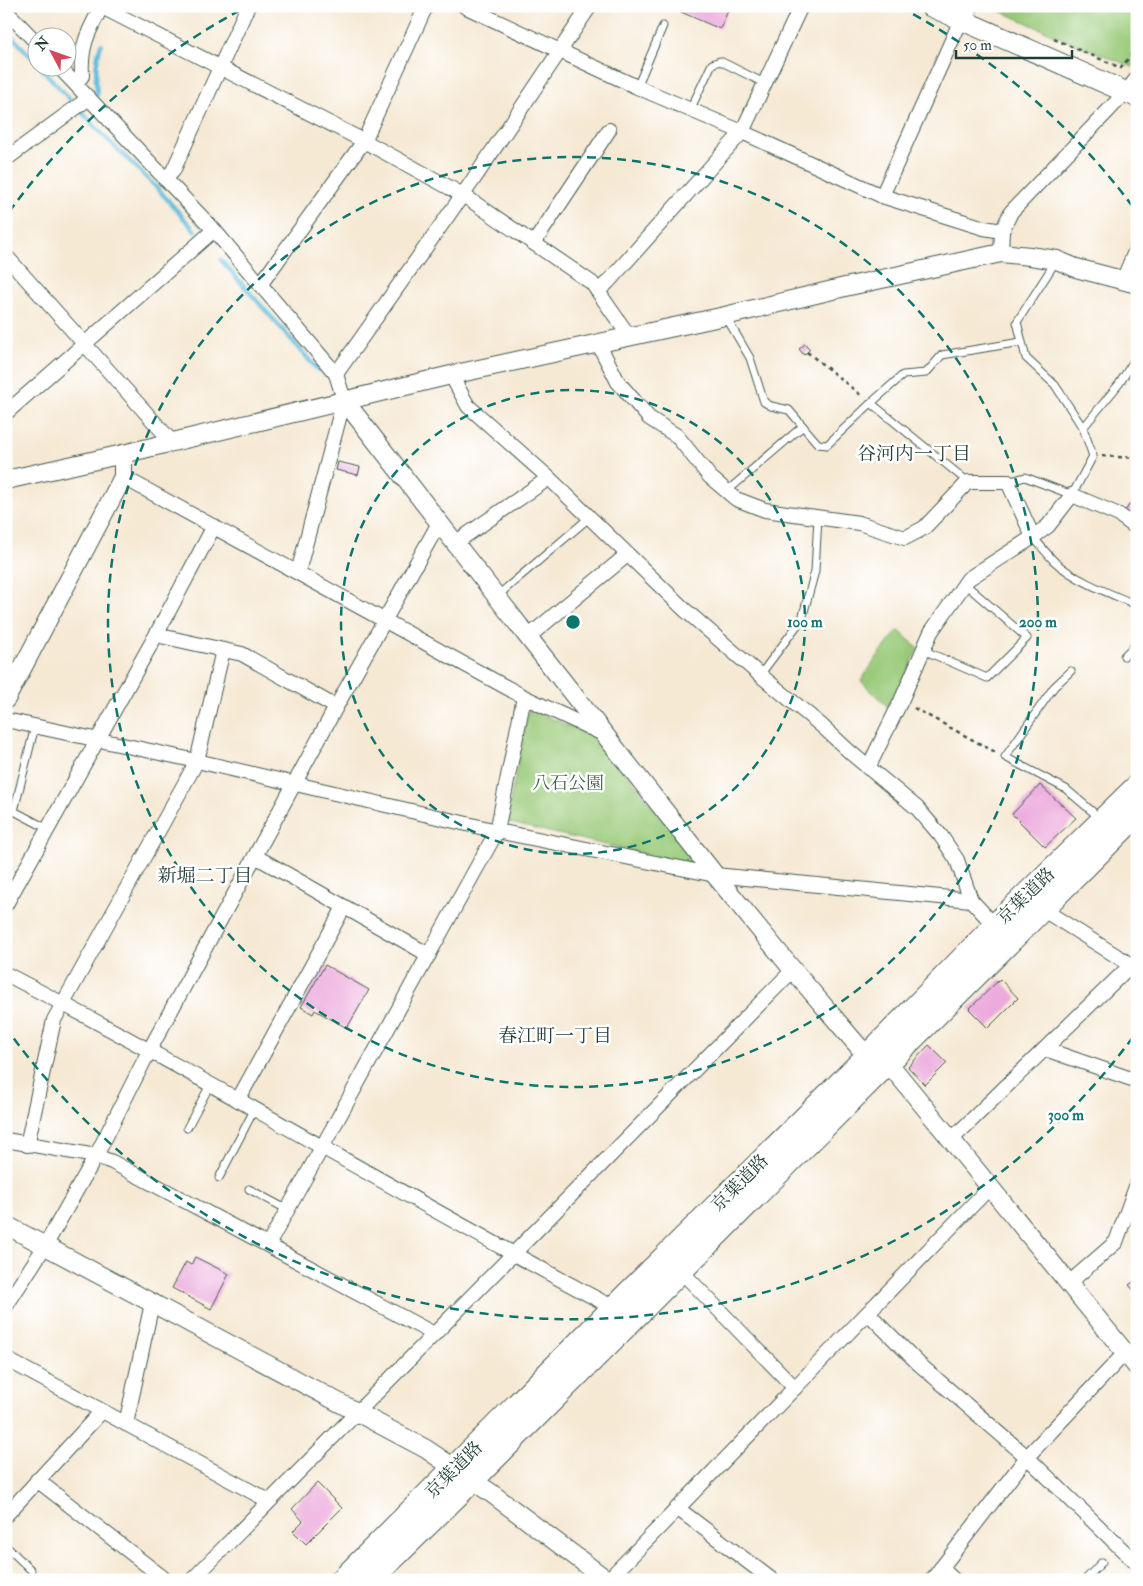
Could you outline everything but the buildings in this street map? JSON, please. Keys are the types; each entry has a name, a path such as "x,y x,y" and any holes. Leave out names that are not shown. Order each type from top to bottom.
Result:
{"highway":[{"name":"京葉道路","path":"343,1580 464,1474 680,1270 878,1059 995,926 1137,787"},
{"name":"京葉道路","path":"370,1580 614,1308 878,1059 1042,909 1137,814"}],"main road":[{"path":"930,6 966,16 1133,89"}],"street":[{"path":"75,83 82,76 81,66 85,38 102,6 364,141 463,195 592,283 629,336"},
{"path":"165,179 173,171 248,6"},
{"path":"260,285 364,141 426,6"},
{"path":"464,6 637,87 742,132 882,196 984,228 1002,231"},
{"path":"336,374 463,195 590,6"},
{"path":"598,291 742,132 801,6"},
{"path":"6,12 28,34"},
{"path":"882,196 966,16"},
{"path":"70,78 214,230 336,374 344,400 496,597 715,874 859,1047 895,1071 1137,1367"},
{"path":"1001,253 1002,231 1011,212 1133,89"},
{"path":"6,159 89,98"},
{"path":"534,243 609,130"},
{"path":"6,413 214,230"},
{"path":"6,480 123,454 451,375 725,316 845,287 1001,253 1056,260 1076,268 1130,282 1137,247"},
{"path":"6,256 172,442"},
{"path":"598,343 618,382 649,418 677,436 710,478 736,499 765,510 858,523 905,538 924,528 968,482 1008,482 1033,537"},
{"path":"451,375 468,406 549,478 685,610 917,808 941,836 957,860 971,900 995,926"},
{"path":"298,572 344,400"},
{"path":"6,699 123,477 123,454"},
{"path":"123,477 524,697 605,735"},
{"path":"455,543 549,478"},
{"path":"868,768 901,701 930,632 968,579 1048,526 1072,494 1119,515 1137,528"},
{"path":"6,1306 45,1246 96,1156 149,1051 294,783 439,523"},
{"path":"7,901 156,635 214,526"},
{"path":"528,637 627,555"},
{"path":"156,635 242,654 336,707"},
{"path":"27,1145 54,1020 197,761 223,650"},
{"path":"268,1245 497,831 524,697"},
{"path":"6,720 197,761 497,831 715,874 971,900"},
{"path":"255,856 429,955"},
{"path":"238,1100 344,907"},
{"path":"951,1140 1134,964 1042,909"},
{"path":"192,1580 793,970"},
{"path":"6,974 238,1100 513,1255 614,1308"},
{"path":"1045,1049 1137,1081"},
{"path":"6,1140 96,1156 112,1162 434,1334"},
{"path":"1069,1284 1116,1242 1137,1184"},
{"path":"6,1225 426,1449 560,1543 608,1580 990,1188"},
{"path":"680,1270 795,1388"},
{"path":"126,1424 152,1303"},
{"path":"869,1314 919,1364 1027,1457 1137,1564"},
{"path":"932,1580 1027,1457 1125,1353"},
{"path":"6,1359 269,1501"},
{"path":"6,1515 102,1411"},
{"path":"37,1480 166,1580"},
{"path":"677,1508 772,1580"},
{"path":"941,1568 954,1580"}],"lane":[{"path":"637,87 663,26"},
{"path":"690,110 712,64 720,62 764,83"},
{"path":"1008,482 1025,477 1072,494 1094,456 1083,428 1055,385 1026,358 1017,322 1056,260"},
{"path":"725,316 750,358 764,402 771,406 789,410 818,444 827,445 903,375 926,373 942,355 1021,342"},
{"path":"1083,428 1119,384 1137,356"},
{"path":"871,403 968,482"},
{"path":"726,492 804,426"},
{"path":"496,597 590,517"},
{"path":"760,675 802,619 816,571 818,517"},
{"path":"1033,537 1055,562 1073,574 1137,605"},
{"path":"923,650 987,678 1027,638 965,584"},
{"path":"1124,656 1137,643"},
{"path":"1071,671 1054,686 1005,757 1066,789 1103,821"},
{"path":"35,726 14,811 48,829"},
{"path":"187,1128 210,1085"},
{"path":"218,1178 254,1110"},
{"path":"249,1189 288,1210"},
{"path":"6,1546 31,1570"},
{"path":"1085,1580 1102,1562"}],"path":[{"path":"1049,37 1121,68 1137,47"},
{"path":"807,352 871,403"},
{"path":"1094,456 1137,458"},
{"path":"901,701 1005,757"}],"green space":[{"path":"989,6 1137,6 1137,62 1133,67 1070,42"},
{"path":"898,630 918,648 890,709 861,681"},
{"name":"八石公園","path":"529,709 600,739 693,857 688,864 506,822"}],"waterway":[{"path":"6,30 28,53"},
{"path":"97,95 96,69 101,44"},
{"path":"50,78 101,133 158,189 195,231"},
{"path":"221,260 318,370"}],"district":[{"name":"谷河内一丁目","path":"914,454"},
{"name":"新堀二丁目","path":"205,876"},
{"name":"春江町一丁目","path":"555,1036"}]}
